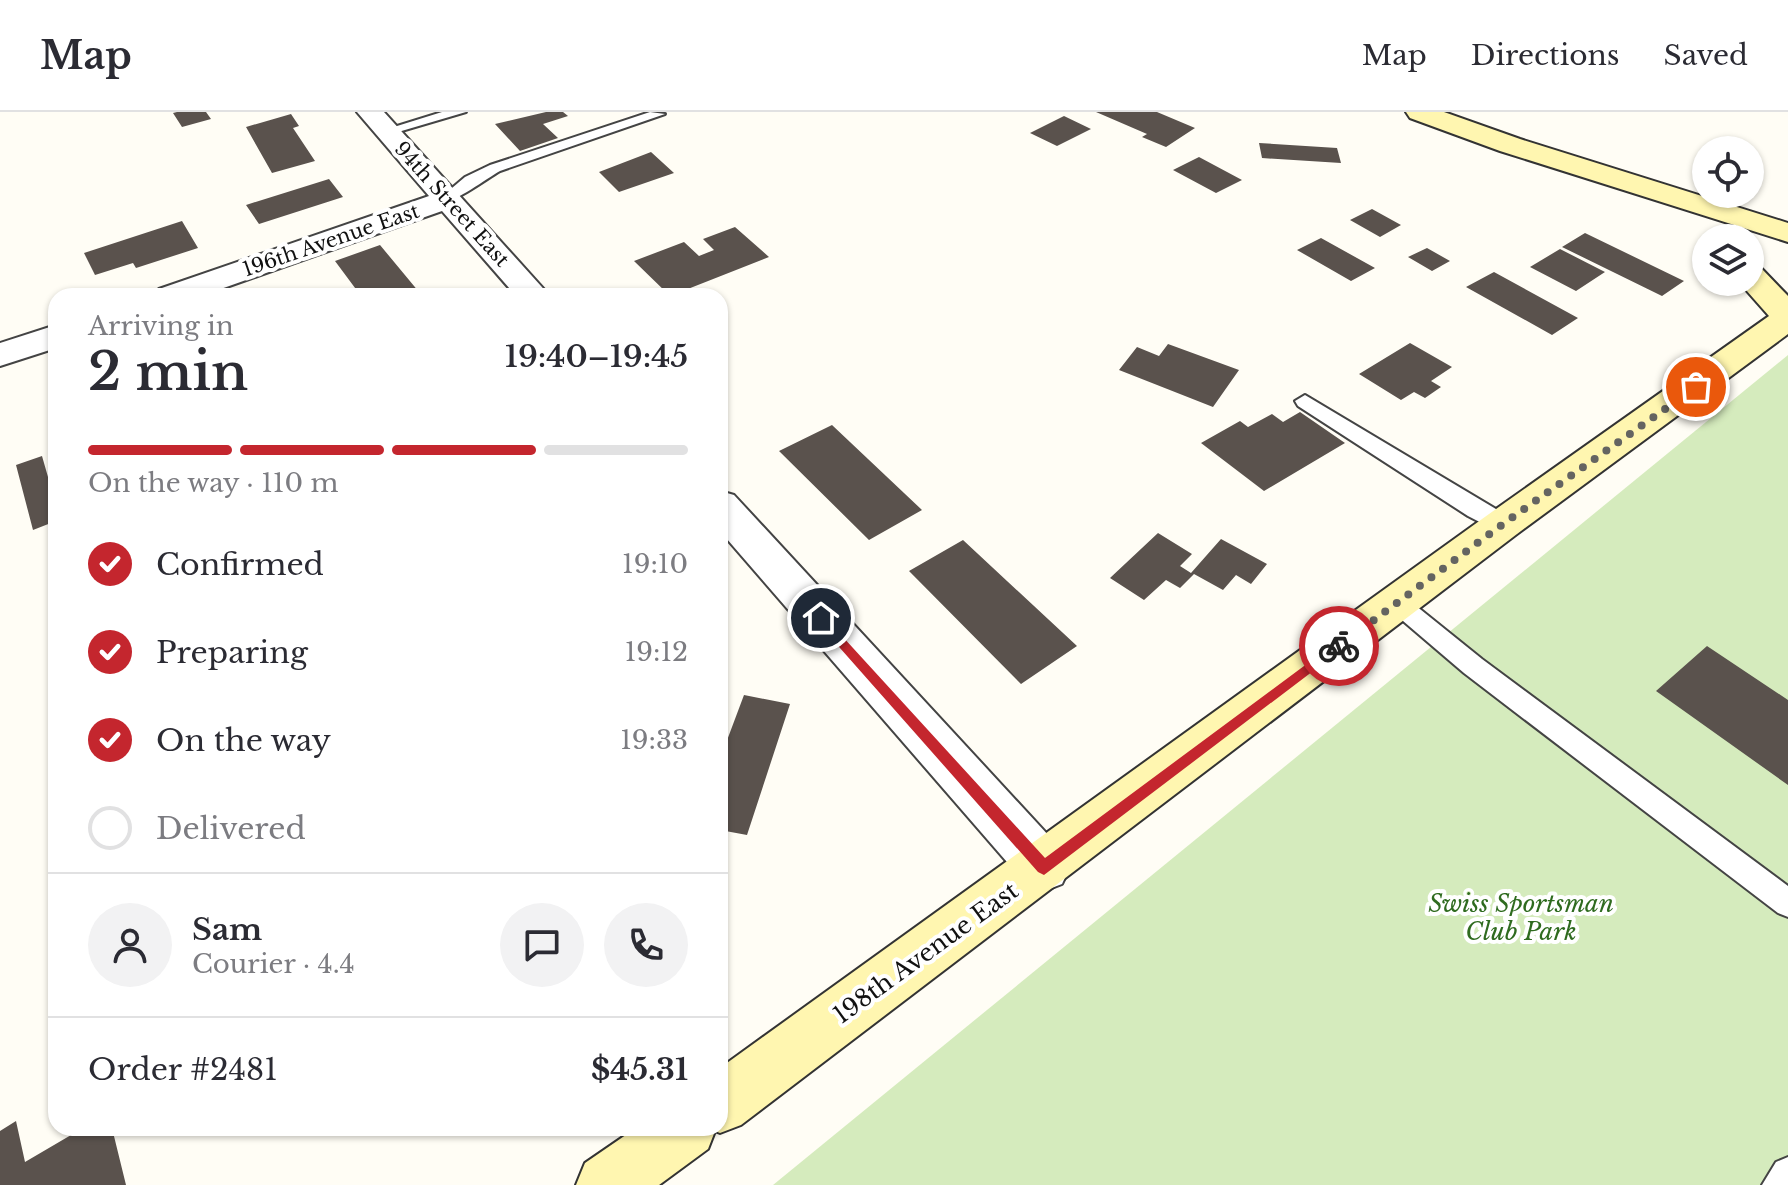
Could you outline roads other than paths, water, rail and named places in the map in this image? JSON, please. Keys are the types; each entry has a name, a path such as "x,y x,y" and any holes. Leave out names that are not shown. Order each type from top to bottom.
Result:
{"street":[{"path":"1419,112 1788,233"},
{"name":"94th Street East","path":"379,122 527,288"},
{"path":"1647,188 1695,224"},
{"name":"196th Avenue East","path":"193,288 447,199"},
{"path":"1764,290 1788,317"},
{"name":"198th Avenue East","path":"728,1098 1503,524 1788,317"},
{"path":"0,355 48,339"},
{"path":"728,514 1044,867"},
{"path":"607,1185 676,1136"}],"lane":[{"path":"379,122 459,112"},
{"path":"447,199 471,180 495,168 658,114"},
{"path":"1305,401 1503,524"},
{"path":"1397,603 1473,666 1788,903"},
{"path":"1779,1185 1788,1174"}],"park label":[{"name":"Swiss Sportsman Club Park","path":"1521,918"}]}
